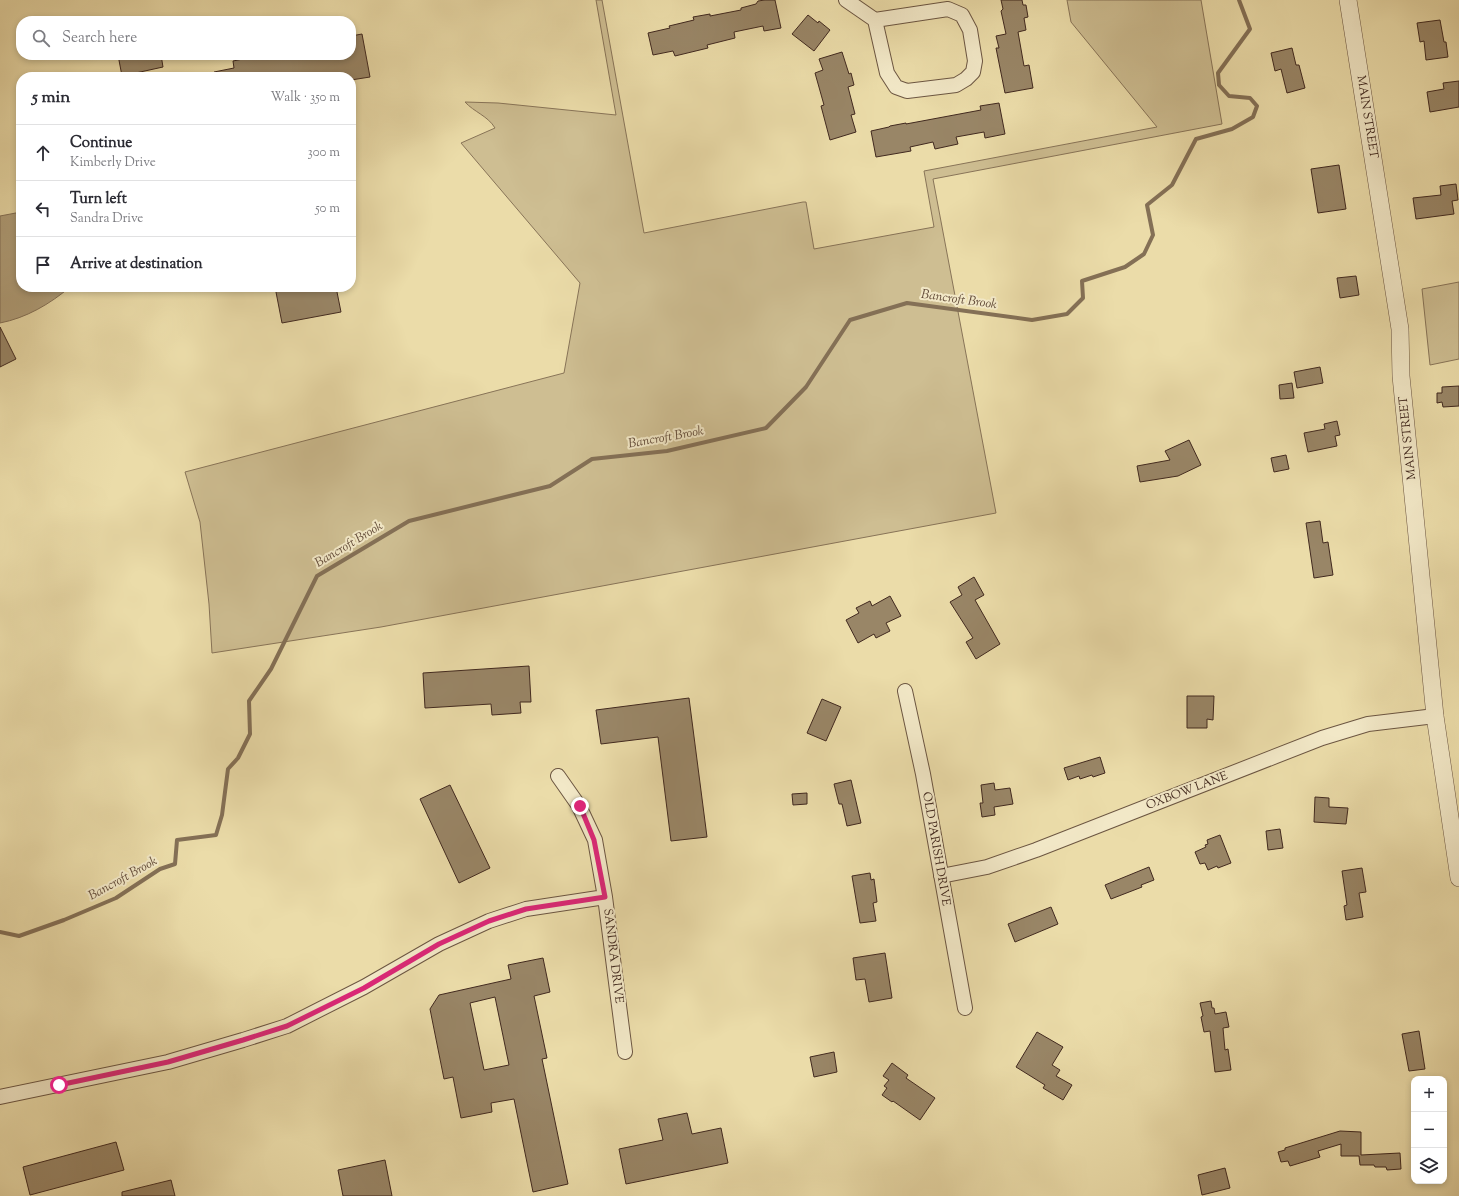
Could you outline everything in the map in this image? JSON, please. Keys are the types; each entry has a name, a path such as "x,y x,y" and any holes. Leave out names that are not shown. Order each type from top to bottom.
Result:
{"street":[{"path":"846,0 875,20 887,73 896,87 907,91 956,85 966,80 973,72 975,61 970,30 962,15 948,9 875,20"},
{"name":"MAIN STREET","path":"1348,0 1400,329 1402,376 1435,716 1459,878"},
{"name":"OLD PARISH DRIVE","path":"906,690 923,774 965,1008"},
{"name":"OXBOW LANE","path":"941,876 987,867 1036,850 1322,738 1368,724 1435,716"},
{"name":"SANDRA DRIVE","path":"558,776 580,806 594,840 605,897 625,1052"},
{"path":"0,1097 168,1062 287,1026 364,988 439,944 489,921 526,909 605,897"}],"shaded area":[{"path":"596,0 602,0 644,233 803,202 806,202 814,249 934,227 924,171 1157,127 1071,22 1067,0 1201,0 1222,124 933,179 996,513 381,627 212,653 209,604 200,522 185,472 564,373 580,283 461,143 495,128 489,120 472,109 465,102 498,103 616,115"},
{"path":"16,213 16,292 63,292 37,310 19,318 0,323 0,216"},
{"path":"1459,282 1459,359 1430,365 1422,289"}],"building":[{"path":"775,0 781,28 764,31 763,26 734,32 735,38 707,45 708,48 675,56 673,51 653,55 648,33 694,20 693,17 710,14 710,16 741,10 741,8 756,4 758,1"},
{"path":"1001,0 1022,0 1023,5 1026,5 1028,17 1024,18 1026,30 1018,32 1024,66 1029,65 1033,88 1005,93 996,48 999,48 996,36 1006,34 1001,11 1003,9"},
{"path":"808,15 818,23 819,21 830,30 814,51 792,34"},
{"path":"1440,20 1444,42 1446,42 1448,57 1426,60 1424,41 1420,42 1417,23"},
{"path":"362,34 370,77 356,79 356,72 214,72 234,68 233,61 238,60 356,60 356,35"},
{"path":"1292,48 1296,65 1299,65 1305,88 1287,93 1281,69 1275,71 1271,53"},
{"path":"842,52 849,74 851,73 854,85 848,87 855,114 851,115 856,132 830,140 821,106 824,105 815,73 823,70 819,59"},
{"path":"119,60 162,60 163,67 140,72 121,72"},
{"path":"1459,81 1459,107 1430,112 1427,92 1444,89 1443,83"},
{"path":"999,103 1005,134 985,138 984,132 956,137 958,144 935,149 933,142 910,147 911,151 876,157 871,131 890,126 981,110 980,106"},
{"path":"1339,165 1346,209 1318,213 1311,169"},
{"path":"1456,184 1458,200 1452,201 1454,214 1416,219 1413,198 1441,195 1440,186"},
{"path":"1356,276 1359,295 1340,298 1337,278"},
{"path":"276,292 337,292 341,312 282,323"},
{"path":"0,327 16,359 0,367"},
{"path":"1320,367 1323,383 1297,388 1294,372"},
{"path":"1292,383 1294,398 1280,399 1279,385"},
{"path":"1459,386 1459,406 1443,407 1442,402 1437,403 1437,393 1442,393 1442,387"},
{"path":"1337,421 1340,435 1335,436 1337,446 1308,452 1304,433 1325,429 1324,424"},
{"path":"1189,440 1201,465 1178,476 1140,482 1137,466 1170,460 1165,451"},
{"path":"1286,455 1289,469 1274,472 1271,458"},
{"path":"1320,521 1323,543 1328,542 1333,575 1314,578 1306,523"},
{"path":"974,577 984,595 975,600 1000,644 976,659 966,642 973,638 950,602 962,595 958,587"},
{"path":"890,596 901,616 886,623 890,631 876,638 874,634 858,643 846,620 859,613 856,608 870,601 872,606"},
{"path":"529,666 531,702 520,702 521,713 492,715 491,704 425,708 423,673"},
{"path":"1187,696 1214,696 1213,720 1207,719 1207,728 1187,728"},
{"path":"689,698 707,837 671,841 658,737 601,744 596,710"},
{"path":"822,699 841,707 826,741 807,733"},
{"path":"1100,757 1105,773 1080,779 1079,776 1068,780 1064,768"},
{"path":"851,780 861,823 847,826 842,804 839,804 834,784"},
{"path":"994,783 995,790 1010,788 1013,804 994,807 995,815 982,817 980,803 983,803 981,785"},
{"path":"450,785 490,868 459,883 420,799"},
{"path":"807,793 807,804 793,805 792,794"},
{"path":"1315,797 1329,798 1329,807 1348,808 1346,824 1314,822"},
{"path":"1280,829 1283,848 1268,850 1266,831"},
{"path":"1220,835 1231,863 1218,868 1217,866 1208,870 1205,863 1200,864 1195,852 1206,847 1205,845 1208,844 1207,840"},
{"path":"1149,867 1154,880 1141,885 1142,887 1111,899 1105,885"},
{"path":"1362,868 1366,892 1359,893 1363,917 1346,920 1344,906 1347,905 1342,871"},
{"path":"870,873 871,880 874,879 877,902 873,903 876,921 860,923 852,876"},
{"path":"1051,907 1058,924 1015,942 1008,924"},
{"path":"885,953 892,998 869,1002 865,979 856,980 853,958"},
{"path":"543,958 550,992 534,996 547,1058 542,1059 568,1184 533,1192 514,1099 491,1103 492,1112 461,1118 453,1077 444,1079 430,1009 439,995 511,979 508,965","holes":["495,997 509,1065 484,1070 470,1003"]},
{"path":"1211,1001 1215,1014 1226,1012 1229,1027 1223,1028 1225,1050 1228,1049 1231,1070 1215,1072 1210,1031 1204,1032 1200,1003"},
{"path":"1419,1031 1425,1069 1409,1071 1402,1034"},
{"path":"1037,1032 1063,1047 1052,1065 1060,1070 1056,1076 1072,1085 1063,1100 1043,1088 1045,1085 1016,1067"},
{"path":"834,1052 837,1072 814,1077 810,1057"},
{"path":"892,1063 908,1075 906,1078 935,1098 920,1120 882,1095 887,1088 884,1086 889,1080 883,1076"},
{"path":"687,1113 692,1134 721,1128 728,1163 626,1184 619,1149 663,1140 658,1119"},
{"path":"1340,1131 1361,1132 1361,1155 1400,1153 1401,1169 1387,1170 1386,1167 1360,1165 1359,1156 1341,1156 1341,1144 1318,1151 1320,1157 1290,1166 1288,1161 1281,1162 1278,1152 1285,1150 1285,1148"},
{"path":"116,1142 124,1170 30,1195 23,1167"},
{"path":"385,1160 392,1196 343,1196 338,1170"},
{"path":"1225,1168 1230,1188 1202,1195 1198,1175"},
{"path":"171,1180 175,1196 122,1196 122,1192"}],"waterway":[{"name":"Bancroft Brook","path":"0,932 19,936 64,920 116,898 160,869 175,864 177,840 216,835 222,815 228,769 238,758 250,734 249,701 271,669 317,576 409,521 550,486 592,459 667,451 766,428 806,387 850,320 907,303 1032,320 1067,314 1083,298 1082,281 1125,267 1144,254 1153,235 1147,205 1172,185 1196,139 1232,129 1253,117 1257,106 1250,98 1229,96 1219,85 1218,73 1250,29 1239,0"}],"route":[{"path":"59,1085 168,1062 287,1026 364,988 439,944 489,921 526,909 605,897 594,840 580,806"}]}
